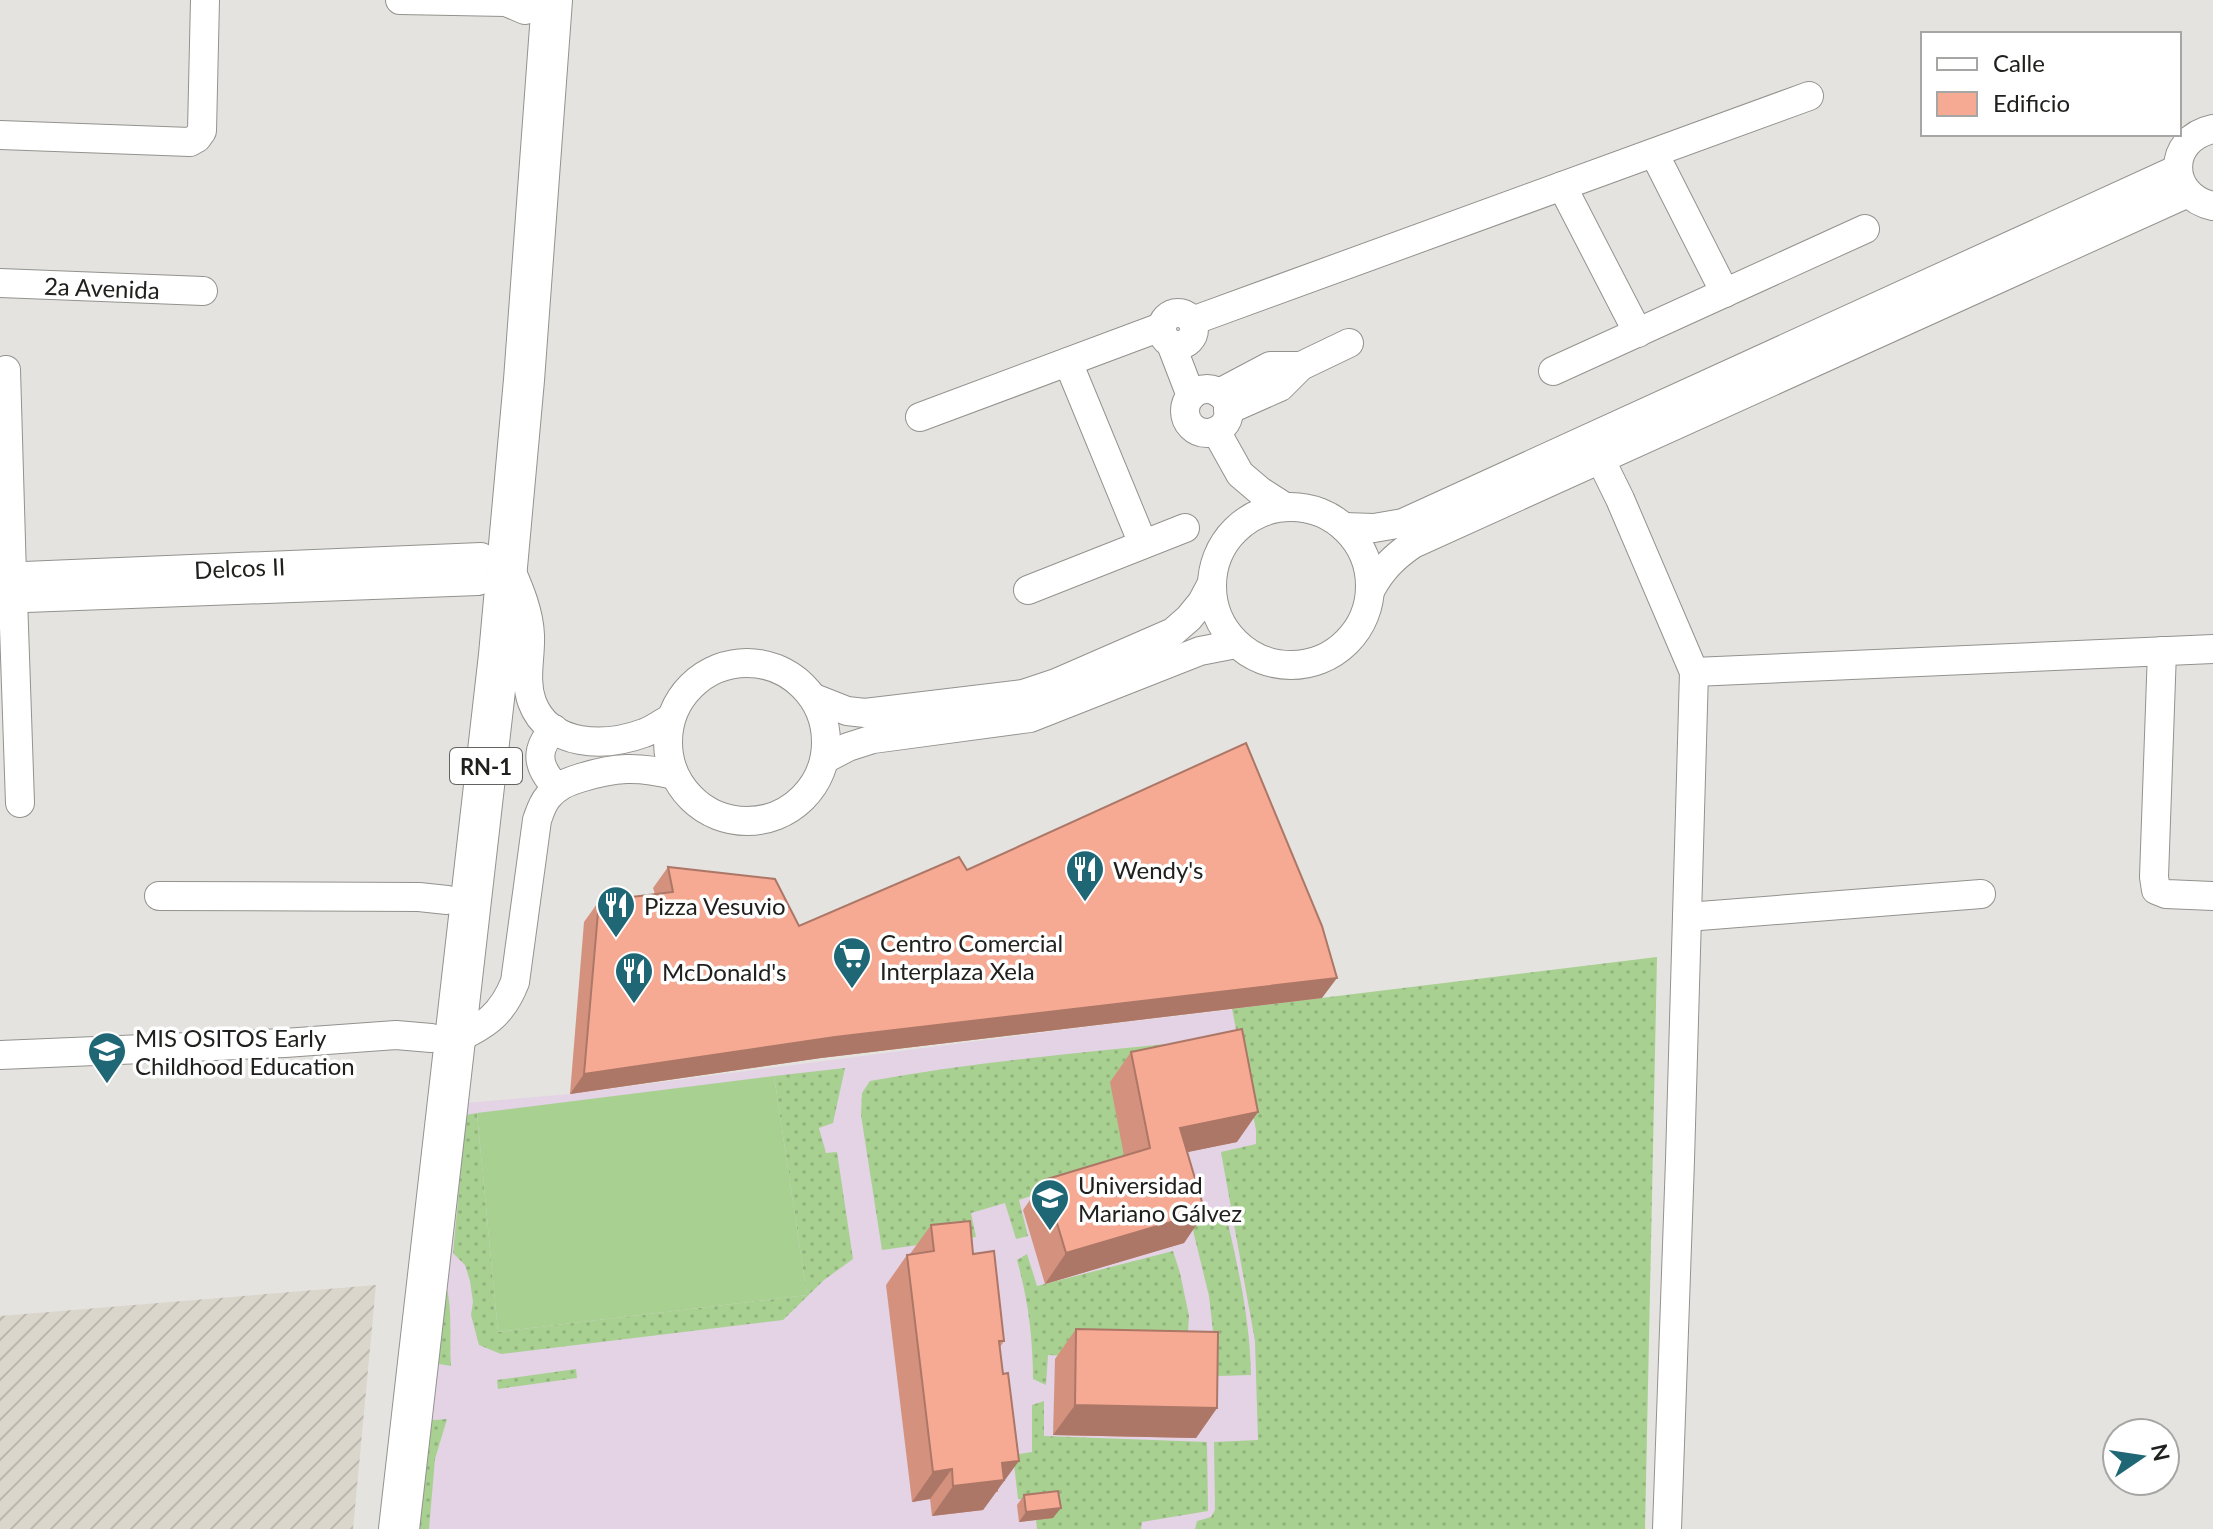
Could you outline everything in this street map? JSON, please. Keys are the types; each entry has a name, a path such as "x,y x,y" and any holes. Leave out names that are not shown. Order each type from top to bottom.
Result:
{"highway":[{"name":"RN-1","path":"399,1529 443,1039 447,900 489,566 524,85 534,3"},
{"name":"RN-1","path":"378,1529 443,1039 499,655 489,566"}],"street":[{"path":"0,135 190,142 197,138 202,131 205,0"},
{"path":"400,0 534,3"},
{"path":"920,417 1068,362 1178,333 1562,186 1809,96"},
{"path":"2213,129 2198,134 2187,143 2180,155 2183,181 2198,202 2213,206"},
{"path":"1654,153 1725,293"},
{"path":"1212,583 1217,616 1236,644 1262,661 1292,667 1321,661 1347,644 1364,619 1371,589 1381,571 1413,544 1595,449 2183,181"},
{"path":"1562,186 1638,333"},
{"path":"1553,371 1865,229"},
{"name":"2a Avenida","path":"0,283 203,291"},
{"path":"1178,333 1212,404 1240,474 1241,499 1236,529"},
{"path":"1212,404 1270,366 1301,366 1349,343"},
{"path":"1068,362 1143,544"},
{"path":"6,370 4,428 9,744 20,803"},
{"path":"1344,527 1374,528 1403,523 1595,449"},
{"path":"1595,449 1620,499 1694,672 1667,1529"},
{"path":"1240,474 1285,507"},
{"path":"814,698 838,709 865,713 1023,694 1056,683 1173,632 1202,602 1212,583 1219,553 1236,529 1259,513 1285,507 1316,511 1344,527 1358,544 1368,566 1371,589"},
{"path":"1028,590 1185,528"},
{"path":"489,566 528,617 529,688 539,715 554,729 583,741 623,740 648,732 671,718"},
{"name":"Delcos II","path":"6,588 489,566"},
{"path":"825,759 873,739 1030,718 1200,651 1236,644"},
{"path":"1694,672 2213,649"},
{"path":"2162,651 2156,890 2166,894 2213,896"},
{"path":"735,663 758,663 779,669 799,681 814,698 823,717 827,738 825,759 814,786 795,807 769,819 755,821 741,822 714,815 690,798 674,775 667,747 671,718 686,689 713,670 735,663"},
{"path":"554,729 545,738 540,759 547,778 557,788"},
{"path":"0,1055 396,1035 443,1039 478,1029 496,1016 511,993 518,971 537,820 542,805 566,782 597,772 623,768 649,769 674,775"},
{"path":"1687,917 1981,894"},
{"path":"159,896 419,897 447,900"}],"shaded area":[{"name":"Universidad Mariano Gálvez","path":"1346,996 1645,1529 415,1529 466,1103 570,1094"},
{"path":"376,1285 353,1529 0,1529 0,1316"}],"green space":[{"path":"1657,957 1645,1529 1195,1529 1197,1521 1211,1517 1215,1510 1214,1442 1258,1440 1255,1341 1221,1152 1256,1144 1256,1130 1232,1009"},
{"path":"1166,1044 1168,1070 1126,1164 1019,1200 1028,1236 1016,1239 1005,1203 971,1213 976,1237 882,1250 861,1115 862,1093 870,1081 981,1064"},
{"path":"845,1068 833,1123 819,1128 826,1153 837,1152 853,1259 824,1280 783,1320 501,1354 479,1345 471,1315 470,1281 465,1265 453,1253 466,1115 477,1113 498,1332 807,1295 774,1076"},
{"path":"774,1076 807,1295 498,1332 477,1113"},
{"path":"1225,1211 1246,1313 1251,1375 1218,1376 1209,1296 1191,1222"},
{"path":"1173,1251 1189,1316 1186,1362 1048,1355 1046,1385 1033,1379 1029,1319 1017,1260 1027,1254 1037,1286"},
{"path":"446,1285 450,1315 451,1366 433,1363"},
{"path":"576,1369 577,1378 498,1389 497,1380"},
{"path":"1044,1401 1044,1436 1207,1442 1208,1511 1142,1522 1141,1529 1037,1529 1036,1520 1050,1496 1018,1499 1013,1455 1032,1452 1032,1405"},
{"path":"426,1419 447,1419 435,1459 429,1529 415,1529"}],"building":[{"path":"1246,743 1322,926 1337,978 835,1037 584,1074 599,901 673,892 668,867 775,879 799,926 959,857 967,870"},
{"path":"1242,1029 1258,1112 1180,1128 1205,1212 1066,1253 1044,1180 1150,1148 1131,1052"},
{"path":"970,1221 973,1254 994,1251 1004,1341 999,1341 1003,1374 1008,1373 1019,1461 1002,1463 1004,1480 953,1486 952,1469 933,1472 907,1255 934,1251 931,1225"},
{"path":"1076,1329 1218,1332 1217,1408 1075,1405"},
{"path":"1058,1491 1061,1508 1026,1512 1024,1495"}],"place":[{"name":"Wendy's","path":"1085,903"},
{"name":"Pizza Vesuvio","path":"616,939"},
{"name":"Centro Comercial Interplaza Xela","path":"852,990"},
{"name":"McDonald's","path":"634,1005"},
{"name":"MIS OSITOS Early Childhood Education","path":"107,1085"},
{"name":"Universidad Mariano Gálvez","path":"1050,1232"}]}
